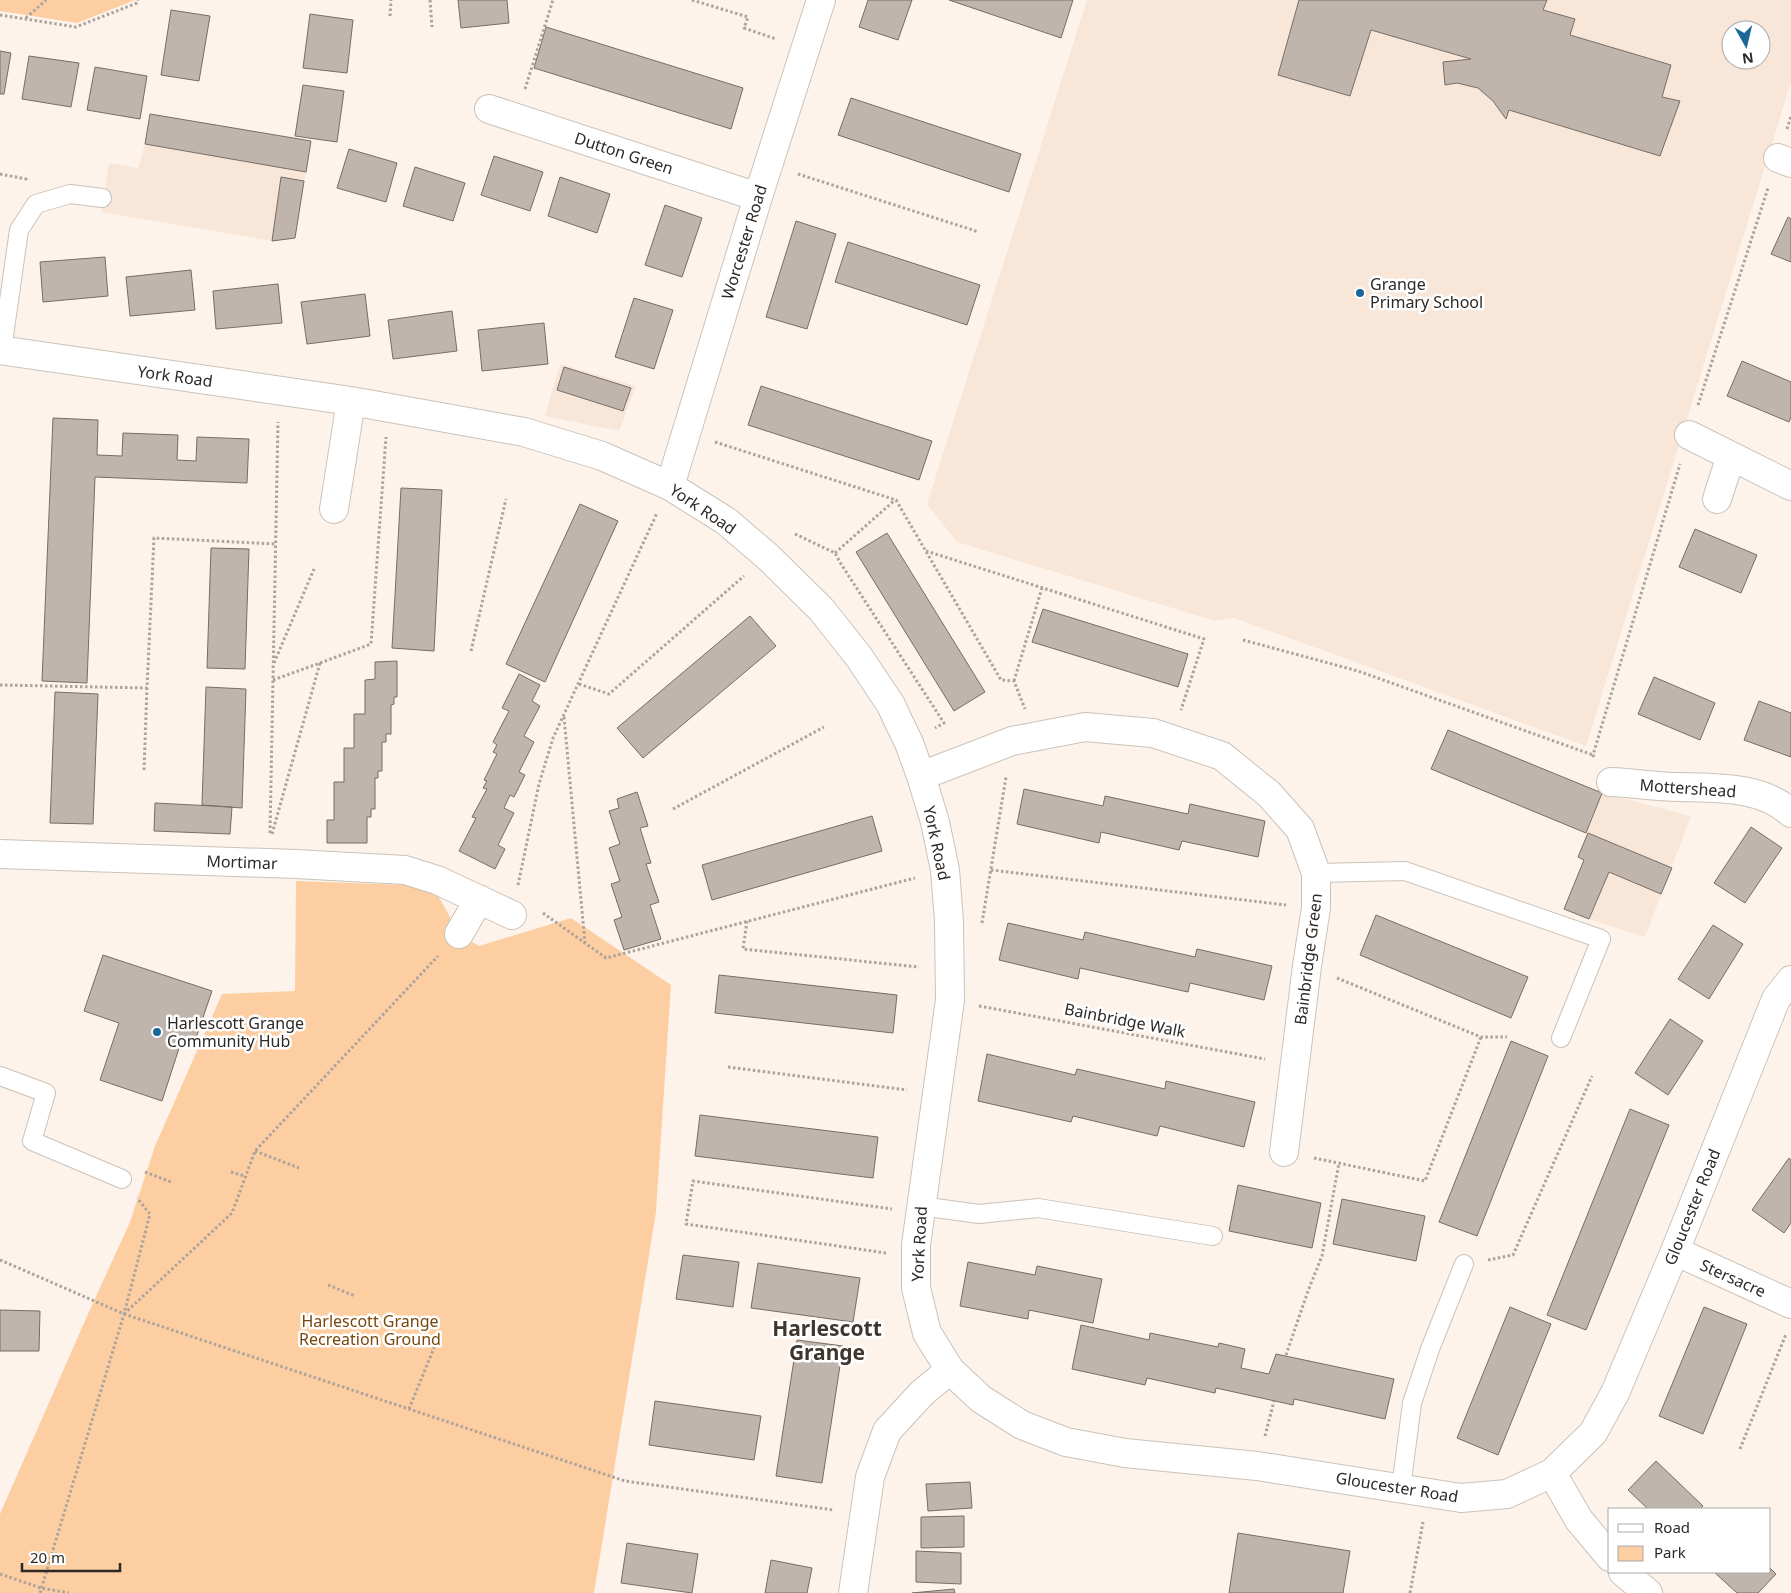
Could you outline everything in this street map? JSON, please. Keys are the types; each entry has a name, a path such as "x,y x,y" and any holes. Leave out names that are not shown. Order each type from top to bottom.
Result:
{"street":[{"name":"Worcester Road","path":"670,486 758,197 821,0"},
{"name":"Dutton Green","path":"489,109 758,197"},
{"name":"York Road","path":"1,355 351,401 524,432 602,456 670,486 726,521 767,556 821,609 859,657 891,705 909,743 921,776 935,822 945,870 950,1000 921,1209 916,1257 916,1288 927,1333 950,1370"},
{"path":"334,509 351,401"},
{"path":"1689,435 1791,486"},
{"path":"1717,499 1731,456"},
{"name":"Bainbridge Green","path":"921,776 1024,739 1085,727 1153,733 1222,756 1270,794 1300,829 1316,873 1316,908 1306,966 1284,1152"},
{"name":"Mottershead","path":"1611,782 1680,787 1714,787 1756,794 1784,806 1791,813"},
{"name":"Mortimar","path":"0,854 296,864 405,870 437,880 512,915"},
{"path":"459,934 479,899"},
{"name":"Gloucester Road","path":"950,1370 981,1399 1022,1425 1066,1442 1124,1454 1257,1466 1461,1498 1507,1494 1552,1473 1593,1433 1616,1393 1776,999 1791,980"},
{"name":"Stersacre","path":"1675,1251 1789,1317"},
{"path":"853,1593 870,1477 887,1431 922,1393 950,1370"},
{"path":"1552,1473 1579,1520 1608,1555"},
{"path":"1623,1573 1648,1593"}],"lane":[{"path":"1,355 19,230 36,204 70,194 102,198"},
{"path":"1316,873 1405,872 1601,939 1561,1038"},
{"path":"0,1076 46,1093 32,1141 122,1179"},
{"path":"921,1209 979,1214 1038,1208 1214,1236"},
{"path":"1401,1488 1412,1403 1430,1349 1464,1264"}],"path":[{"path":"25,19 46,0"},
{"path":"0,15 76,27 137,3 138,0"},
{"path":"390,16 392,0"},
{"path":"430,0 432,27"},
{"path":"516,118 553,0"},
{"path":"692,0 748,17 744,28 805,49"},
{"path":"769,165 979,232"},
{"path":"279,392 270,842 320,663"},
{"path":"273,680 371,644 388,408"},
{"path":"686,432 896,500 1001,680 1014,681"},
{"path":"512,915 539,784 553,738 670,486"},
{"path":"471,651 506,499"},
{"path":"836,553 896,500"},
{"path":"795,534 836,553 841,564 944,723 932,730"},
{"path":"144,770 154,538 276,544"},
{"path":"926,551 1204,639 1172,739"},
{"path":"579,684 609,694 767,556"},
{"path":"274,664 314,569"},
{"path":"981,927 991,870 1024,739 1014,681 1042,588"},
{"path":"1244,640 1358,671 1593,755"},
{"path":"0,685 147,688"},
{"path":"564,716 585,943"},
{"path":"673,809 824,727"},
{"path":"539,910 606,958 945,870"},
{"path":"991,870 1316,908"},
{"path":"747,921 743,949 950,970"},
{"path":"124,1314 232,1213 255,1151 459,934"},
{"path":"1306,966 1481,1037 1507,1037"},
{"name":"Bainbridge Walk","path":"950,1000 1295,1065"},
{"path":"1284,1152 1424,1181 1481,1037"},
{"path":"728,1067 938,1093"},
{"path":"1464,1264 1513,1255 1592,1076"},
{"path":"255,1151 299,1168"},
{"path":"1286,1356 1322,1256 1339,1163"},
{"path":"231,1172 245,1176"},
{"path":"40,1593 124,1314 150,1214 122,1179"},
{"path":"916,1257 686,1224 692,1181 921,1209"},
{"path":"0,1260 124,1314 625,1481 864,1514"},
{"path":"328,1285 355,1296"},
{"path":"1740,1449 1789,1317"},
{"path":"409,1409 436,1343 433,1341"},
{"path":"1257,1466 1274,1401"},
{"path":"1410,1593 1428,1493"},
{"path":"0,1574 41,1588 69,1593"}],"shaded area":[{"name":"Grange Primary School","path":"1087,0 1791,0 1791,82 1586,746 1234,618 1215,621 957,542 927,504"},
{"path":"150,114 311,141 295,238 272,241 101,212 109,163 138,168 145,144"},
{"path":"560,364 636,386 619,431 545,416"},
{"path":"1602,793 1691,816 1645,937 1564,909 1584,860 1578,857"}],"green space":[{"path":"0,0 135,0 77,23 0,11"},
{"name":"Harlescott Grange Recreation Ground","path":"296,881 433,886 459,934 479,946 571,918 671,985 656,1212 594,1593 0,1593 0,1514 130,1222 155,1146 222,994 295,991"}],"building":[{"path":"458,0 507,0 509,23 461,28"},
{"path":"868,0 912,0 898,40 859,27"},
{"path":"949,0 1073,0 1061,38"},
{"path":"1299,0 1547,0 1543,10 1575,19 1570,35 1671,65 1662,97 1680,101 1660,156 1509,110 1506,119 1493,101 1478,88 1457,83 1445,85 1443,62 1471,59 1371,30 1350,96 1278,75"},
{"path":"171,10 210,16 199,81 161,75"},
{"path":"310,14 353,20 347,73 303,68"},
{"path":"546,27 743,88 731,129 534,68"},
{"path":"0,51 11,53 4,94 0,94"},
{"path":"29,56 79,63 71,107 22,99"},
{"path":"95,67 147,76 140,119 87,110"},
{"path":"303,85 344,91 337,142 295,136"},
{"path":"851,98 1021,154 1009,192 838,135"},
{"path":"150,114 311,141 306,172 145,144"},
{"path":"349,149 397,163 386,202 337,188"},
{"path":"494,156 543,172 530,211 481,195"},
{"path":"415,167 465,183 453,221 403,206"},
{"path":"281,177 304,181 295,238 272,241"},
{"path":"560,177 610,194 597,233 548,216"},
{"path":"665,205 702,218 682,277 645,265"},
{"path":"1788,217 1791,219 1791,262 1771,254"},
{"path":"796,221 836,234 807,329 766,317"},
{"path":"848,242 980,285 967,325 835,282"},
{"path":"105,257 108,296 43,302 40,262"},
{"path":"191,270 195,310 130,316 126,277"},
{"path":"278,284 282,323 216,329 213,291"},
{"path":"365,294 370,336 307,344 301,302"},
{"path":"634,298 673,310 654,369 615,357"},
{"path":"452,311 457,351 393,359 388,320"},
{"path":"544,323 548,364 482,371 478,330"},
{"path":"1742,361 1791,382 1791,417 1789,422 1727,396"},
{"path":"564,367 631,388 623,411 557,390"},
{"path":"761,386 932,441 919,480 748,425"},
{"path":"53,418 98,420 97,455 122,456 123,433 178,435 177,460 196,461 197,437 249,439 247,483 95,477 87,683 42,681"},
{"path":"401,488 442,490 434,651 392,648"},
{"path":"580,504 618,521 545,682 506,664"},
{"path":"1695,529 1757,555 1741,593 1679,567"},
{"path":"887,533 985,692 954,711 856,552"},
{"path":"211,548 249,549 245,669 207,668"},
{"path":"1043,609 1188,654 1178,687 1032,642"},
{"path":"750,616 776,646 643,758 617,728"},
{"path":"397,661 397,697 394,697 394,704 391,705 391,734 386,734 386,742 382,742 382,771 378,771 378,778 375,778 375,809 371,809 371,817 367,817 367,843 327,843 327,820 334,820 334,782 344,782 344,748 354,748 354,714 365,714 365,680 375,679 375,662"},
{"path":"519,674 540,685 532,701 540,706 524,736 534,742 519,772 525,775 514,797 510,795 504,808 514,813 498,845 505,849 495,869 459,851 476,818 472,817 487,789 483,788 487,781 484,780 497,754 493,752 497,745 493,742 509,711 502,708"},
{"path":"1654,677 1715,703 1700,740 1638,714"},
{"path":"206,687 246,689 242,808 202,805"},
{"path":"55,692 98,694 93,824 50,823"},
{"path":"1759,701 1791,713 1791,757 1744,740"},
{"path":"1448,730 1602,793 1586,833 1431,769"},
{"path":"1024,789 1103,806 1105,796 1188,814 1190,804 1265,821 1258,857 1182,841 1179,850 1101,832 1099,843 1017,824"},
{"path":"637,792 648,826 640,828 651,863 646,864 659,902 650,905 661,939 624,950 614,920 622,917 611,884 620,881 609,848 620,844 609,811 619,808 617,799"},
{"path":"155,803 232,807 230,834 154,831"},
{"path":"872,816 882,851 712,900 702,865"},
{"path":"1751,827 1782,848 1745,903 1714,883"},
{"path":"1588,833 1672,868 1661,894 1609,872 1589,919 1564,909 1584,860 1578,857"},
{"path":"1376,915 1528,977 1511,1018 1360,955"},
{"path":"1008,923 1083,940 1085,932 1195,957 1197,949 1272,966 1264,1000 1190,983 1188,992 1080,968 1078,979 999,960"},
{"path":"1713,925 1743,944 1709,999 1678,979"},
{"name":"Harlescott Grange Community Hub","path":"103,955 212,991 193,1047 181,1042 162,1101 100,1080 119,1023 84,1011"},
{"path":"719,975 897,995 893,1033 715,1013"},
{"path":"1670,1019 1703,1041 1668,1095 1635,1073"},
{"path":"1511,1041 1548,1056 1477,1236 1439,1222"},
{"path":"987,1054 1075,1075 1077,1069 1165,1089 1166,1081 1255,1102 1244,1147 1160,1126 1157,1136 1073,1116 1071,1122 978,1101"},
{"path":"1630,1109 1669,1125 1586,1330 1547,1315"},
{"path":"700,1115 878,1137 873,1178 695,1156"},
{"path":"1789,1158 1791,1160 1791,1223 1784,1233 1752,1210"},
{"path":"1238,1185 1321,1203 1312,1248 1229,1231"},
{"path":"1342,1199 1425,1216 1416,1261 1333,1244"},
{"path":"683,1255 739,1262 733,1307 676,1299"},
{"path":"968,1262 1035,1275 1037,1266 1102,1279 1093,1323 1029,1310 1028,1319 960,1306"},
{"path":"758,1263 860,1278 853,1322 751,1308"},
{"path":"1510,1307 1551,1324 1498,1455 1457,1438"},
{"path":"1704,1307 1747,1324 1703,1434 1659,1416"},
{"path":"0,1310 40,1311 39,1351 0,1351"},
{"path":"1081,1325 1149,1340 1150,1333 1218,1347 1219,1343 1245,1349 1241,1368 1269,1374 1276,1354 1394,1379 1385,1419 1294,1399 1293,1405 1216,1388 1215,1393 1147,1378 1145,1385 1072,1369"},
{"path":"797,1340 843,1346 822,1483 776,1476"},
{"path":"655,1401 761,1416 754,1460 649,1445"},
{"path":"1656,1461 1703,1506 1701,1508 1647,1508 1628,1490"},
{"path":"970,1482 972,1508 928,1511 926,1484"},
{"path":"964,1516 964,1547 921,1548 921,1517"},
{"path":"1238,1533 1350,1551 1343,1593 1229,1593"},
{"path":"627,1543 698,1554 692,1593 621,1583"},
{"path":"916,1551 961,1553 961,1584 916,1582"},
{"path":"771,1560 812,1568 807,1593 765,1593"},
{"path":"1771,1569 1776,1574 1758,1593 1737,1593 1715,1573 1771,1573"},
{"path":"954,1589 955,1593 912,1593"}],"place":[{"name":"Grange Primary School","path":"1360,293"},
{"name":"Harlescott Grange Community Hub","path":"157,1032"}],"district":[{"name":"Harlescott Grange","path":"827,1341"}]}
